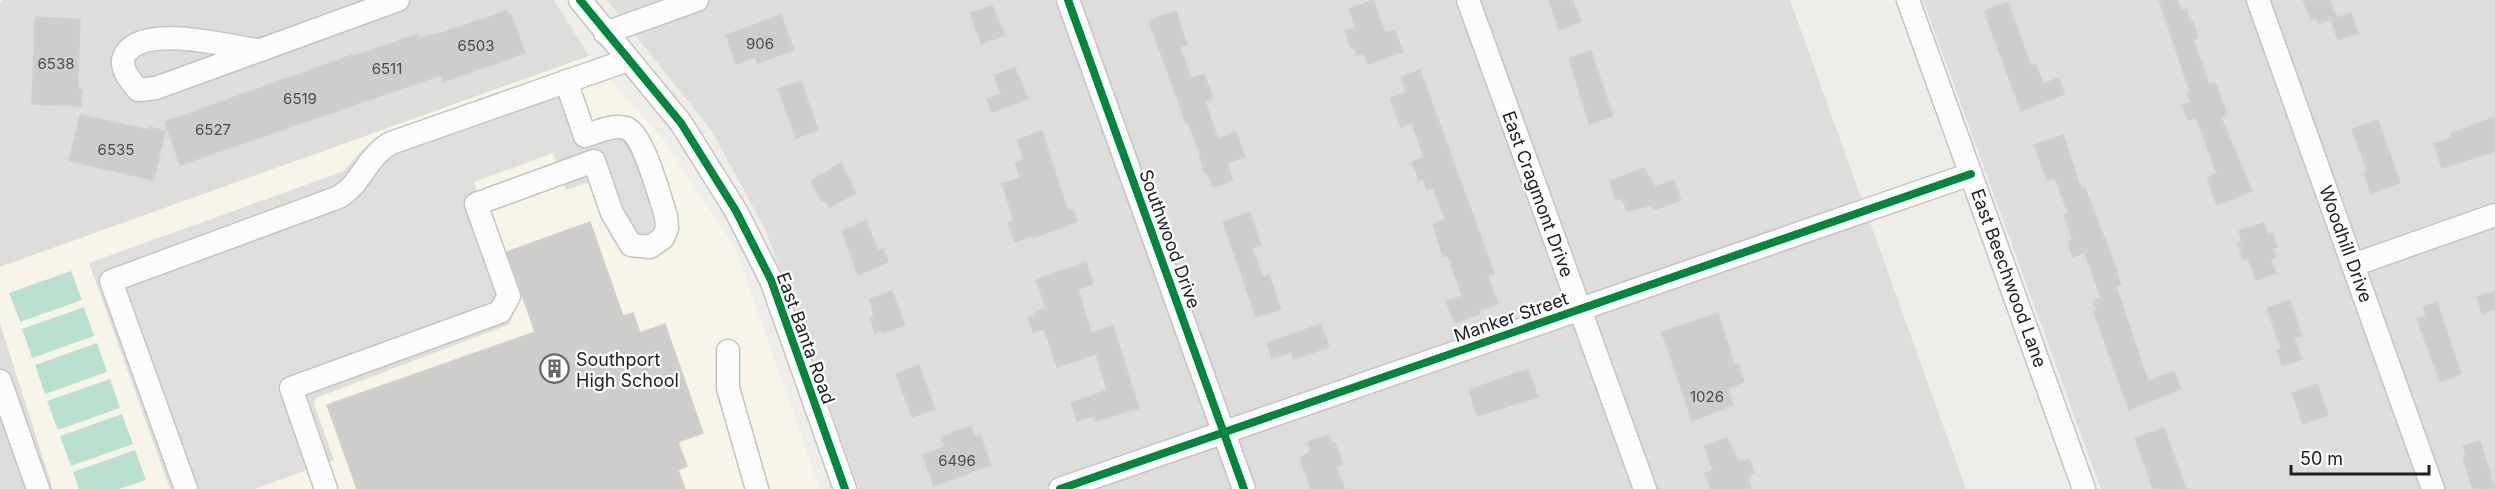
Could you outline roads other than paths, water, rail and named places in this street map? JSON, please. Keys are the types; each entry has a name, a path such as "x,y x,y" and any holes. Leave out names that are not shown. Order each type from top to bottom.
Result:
{"street":[{"path":"257,50 157,38 132,47 124,55 123,66 127,77 138,90 156,88 398,0"},
{"name":"East Banta Road","path":"580,0 605,33 660,96 700,152 756,249 771,280 845,489"},
{"path":"605,33 698,0"},
{"name":"Southwood Drive","path":"1068,0 1244,489"},
{"name":"East Cragmont Drive","path":"1468,0 1645,489"},
{"name":"East Beechwood Lane","path":"1908,0 2084,489"},
{"name":"Woodhill Drive","path":"2259,0 2433,489"},
{"path":"186,489 111,281 339,197 352,189 376,153 391,143 628,60"},
{"path":"566,81 585,136 612,213 631,245 639,248 657,244 663,238 667,228 666,216 638,138 625,127 614,127 585,136"},
{"path":"326,489 291,388 500,312 508,301 508,296 476,204 594,161"},
{"name":"Manker Street","path":"1060,489 1971,174"},
{"path":"2353,265 2495,215"},
{"path":"728,351 728,388 757,489"},
{"path":"0,381 38,489"}],"place":[{"name":"Southport High School","path":"555,369"}]}
